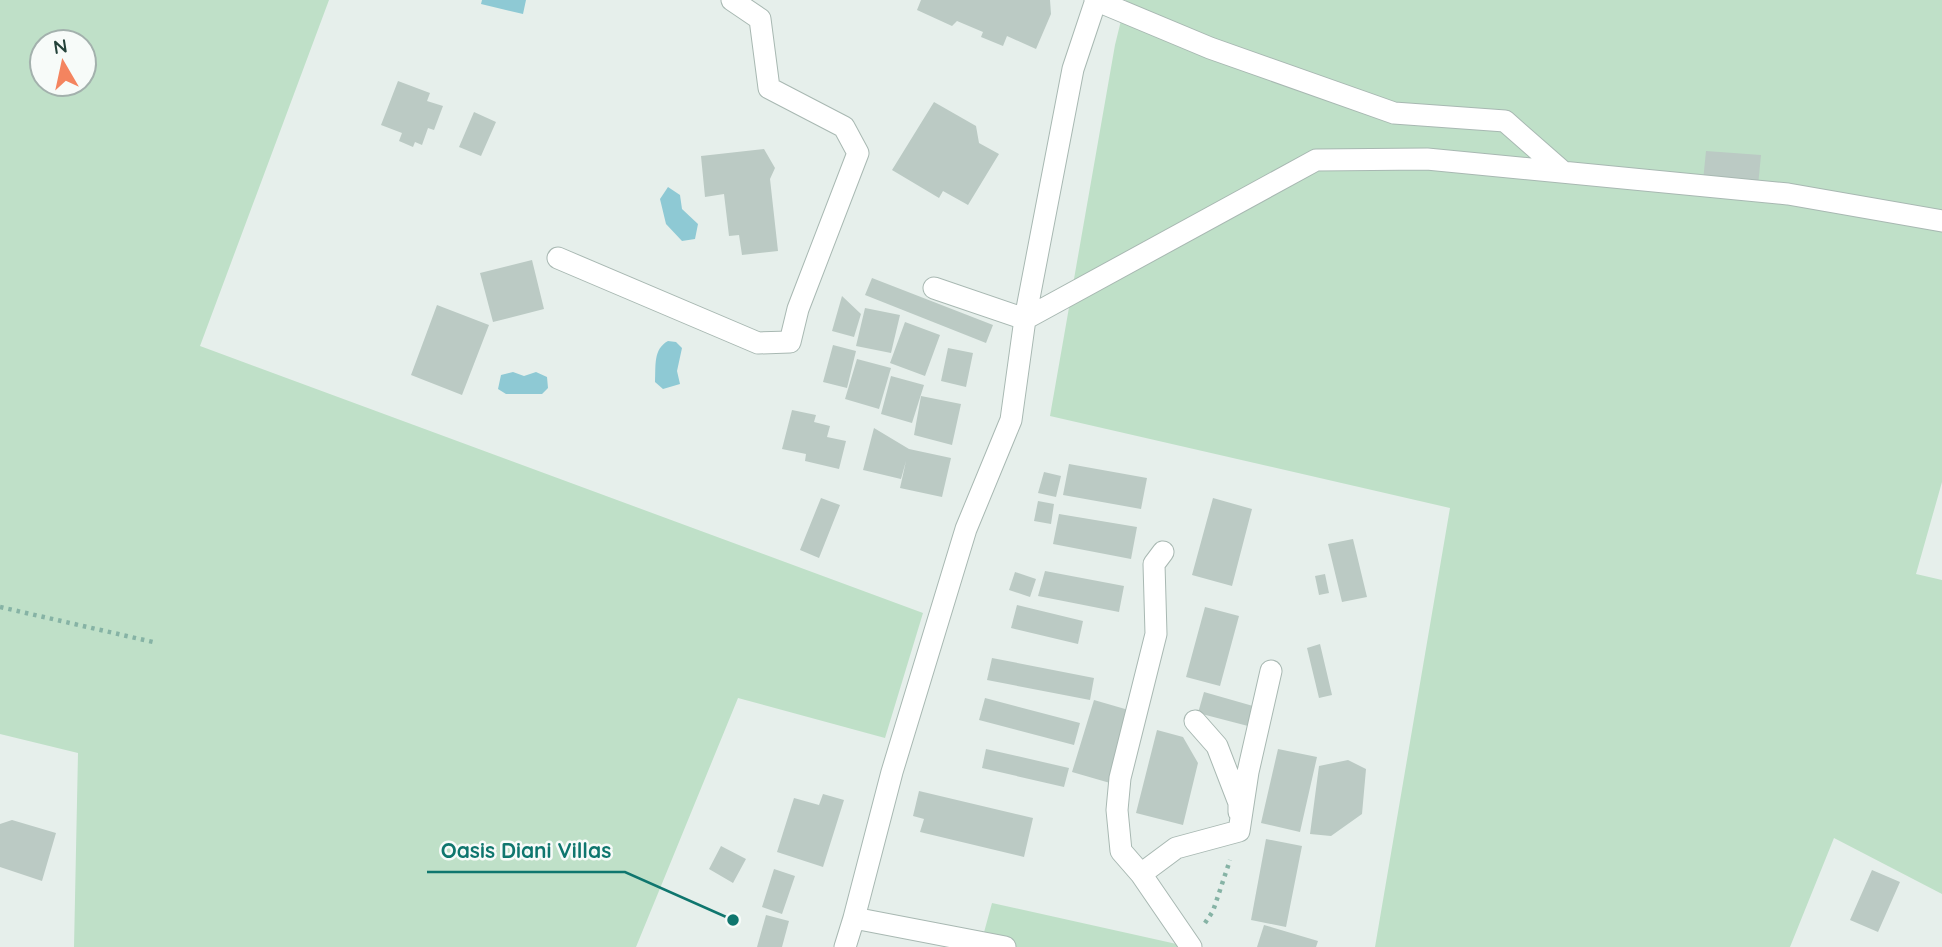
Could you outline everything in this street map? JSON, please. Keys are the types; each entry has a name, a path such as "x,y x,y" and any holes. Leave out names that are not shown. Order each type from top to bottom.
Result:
{"street":[{"path":"558,258 758,343 790,342 798,309 858,153 844,127 769,88 760,19 732,0"},
{"path":"845,947 892,772 966,529 1011,421 1025,319 1073,69 1096,0 1210,48 1394,113 1505,121 1563,172"},
{"path":"934,288 1025,319 1316,160 1427,159 1563,172 1788,194 1942,221"},
{"path":"1163,552 1154,564 1156,634 1120,778 1117,810 1121,851 1141,874 1191,946"},
{"path":"1239,831 1248,772 1272,671"},
{"path":"1195,721 1217,746 1238,803 1239,831"},
{"path":"1141,874 1176,848 1239,831"},
{"path":"854,918 1005,947"}],"path":[{"path":"0,607 153,642"},
{"path":"1191,946 1213,911 1239,831"}],"green space":[{"path":"0,0 329,0 200,346 923,613 885,738 738,698 636,947 74,947 78,753 0,734"},
{"path":"1126,0 1942,0 1942,482 1916,574 1942,580 1942,894 1834,838 1790,947 1375,947 1450,508 1050,416 1115,45"},
{"path":"992,903 1190,947 980,947"}],"water":[{"path":"482,0 526,0 523,14 481,4"},
{"path":"668,187 680,195 682,209 698,224 695,239 682,241 666,224 660,199"},
{"path":"668,341 676,342 682,348 677,371 680,384 663,389 655,382 656,364 660,349"},
{"path":"513,372 524,376 536,372 547,377 548,388 542,394 506,394 498,389 501,375"}],"building":[{"path":"921,0 1050,0 1051,14 1036,49 1007,36 1003,46 981,37 983,32 957,21 952,26 917,10"},
{"path":"398,81 430,93 427,101 443,106 434,130 428,128 422,145 415,142 413,147 399,141 402,133 381,125"},
{"path":"934,102 976,126 979,143 999,154 968,205 943,191 939,198 892,170"},
{"path":"474,112 496,122 481,156 459,147"},
{"path":"764,149 775,168 770,179 778,251 742,255 739,235 729,236 724,194 705,197 701,156"},
{"path":"1706,151 1761,155 1758,186 1703,181"},
{"path":"532,260 544,309 493,322 480,273"},
{"path":"872,278 993,325 986,343 865,295"},
{"path":"842,296 861,314 854,337 832,331"},
{"path":"437,305 489,325 462,395 411,375"},
{"path":"865,308 900,315 891,353 856,346"},
{"path":"905,322 940,335 925,376 890,363"},
{"path":"833,345 856,351 847,388 823,382"},
{"path":"948,348 973,353 966,387 941,381"},
{"path":"857,359 891,368 879,409 845,399"},
{"path":"891,376 924,385 912,423 881,414"},
{"path":"921,396 961,404 952,445 914,435"},
{"path":"792,410 816,415 814,422 830,426 827,437 846,441 839,469 805,461 806,454 782,449"},
{"path":"874,428 909,449 951,458 942,497 900,488 906,461 901,479 863,470"},
{"path":"1069,464 1147,478 1141,509 1063,495"},
{"path":"1044,472 1061,476 1056,497 1038,493"},
{"path":"821,498 840,505 819,558 800,550"},
{"path":"1213,498 1252,509 1232,586 1192,575"},
{"path":"1038,501 1054,504 1051,524 1034,521"},
{"path":"1059,514 1137,527 1131,559 1053,544"},
{"path":"1353,539 1367,597 1342,602 1328,544"},
{"path":"1045,571 1124,586 1119,612 1038,596"},
{"path":"1015,572 1036,579 1030,597 1009,590"},
{"path":"1325,574 1329,593 1319,595 1315,576"},
{"path":"1017,605 1083,621 1078,644 1011,628"},
{"path":"1205,607 1239,616 1220,686 1186,677"},
{"path":"1320,644 1332,695 1319,698 1307,648"},
{"path":"992,658 1094,678 1090,700 987,680"},
{"path":"1204,692 1253,706 1248,726 1198,713"},
{"path":"985,698 1080,723 1074,745 979,720"},
{"path":"1094,700 1132,711 1110,783 1072,772"},
{"path":"1157,730 1183,737 1198,763 1183,825 1136,813"},
{"path":"986,749 1069,768 1064,787 982,768"},
{"path":"1278,749 1317,757 1300,832 1261,823"},
{"path":"1348,760 1366,769 1362,814 1331,836 1310,834 1319,766"},
{"path":"919,791 1033,818 1024,857 920,832 924,819 913,816"},
{"path":"823,794 844,800 823,867 777,852 794,798 819,805"},
{"path":"12,820 56,833 42,881 0,867 0,824"},
{"path":"1266,839 1302,846 1286,927 1251,920"},
{"path":"721,846 746,859 733,883 709,869"},
{"path":"774,869 795,876 782,914 762,907"},
{"path":"1872,870 1900,882 1878,932 1850,920"},
{"path":"766,915 789,921 782,947 757,947"},
{"path":"1264,925 1318,941 1316,947 1257,947"}],"place":[{"name":"Oasis Diani Villas","path":"733,920"}]}
